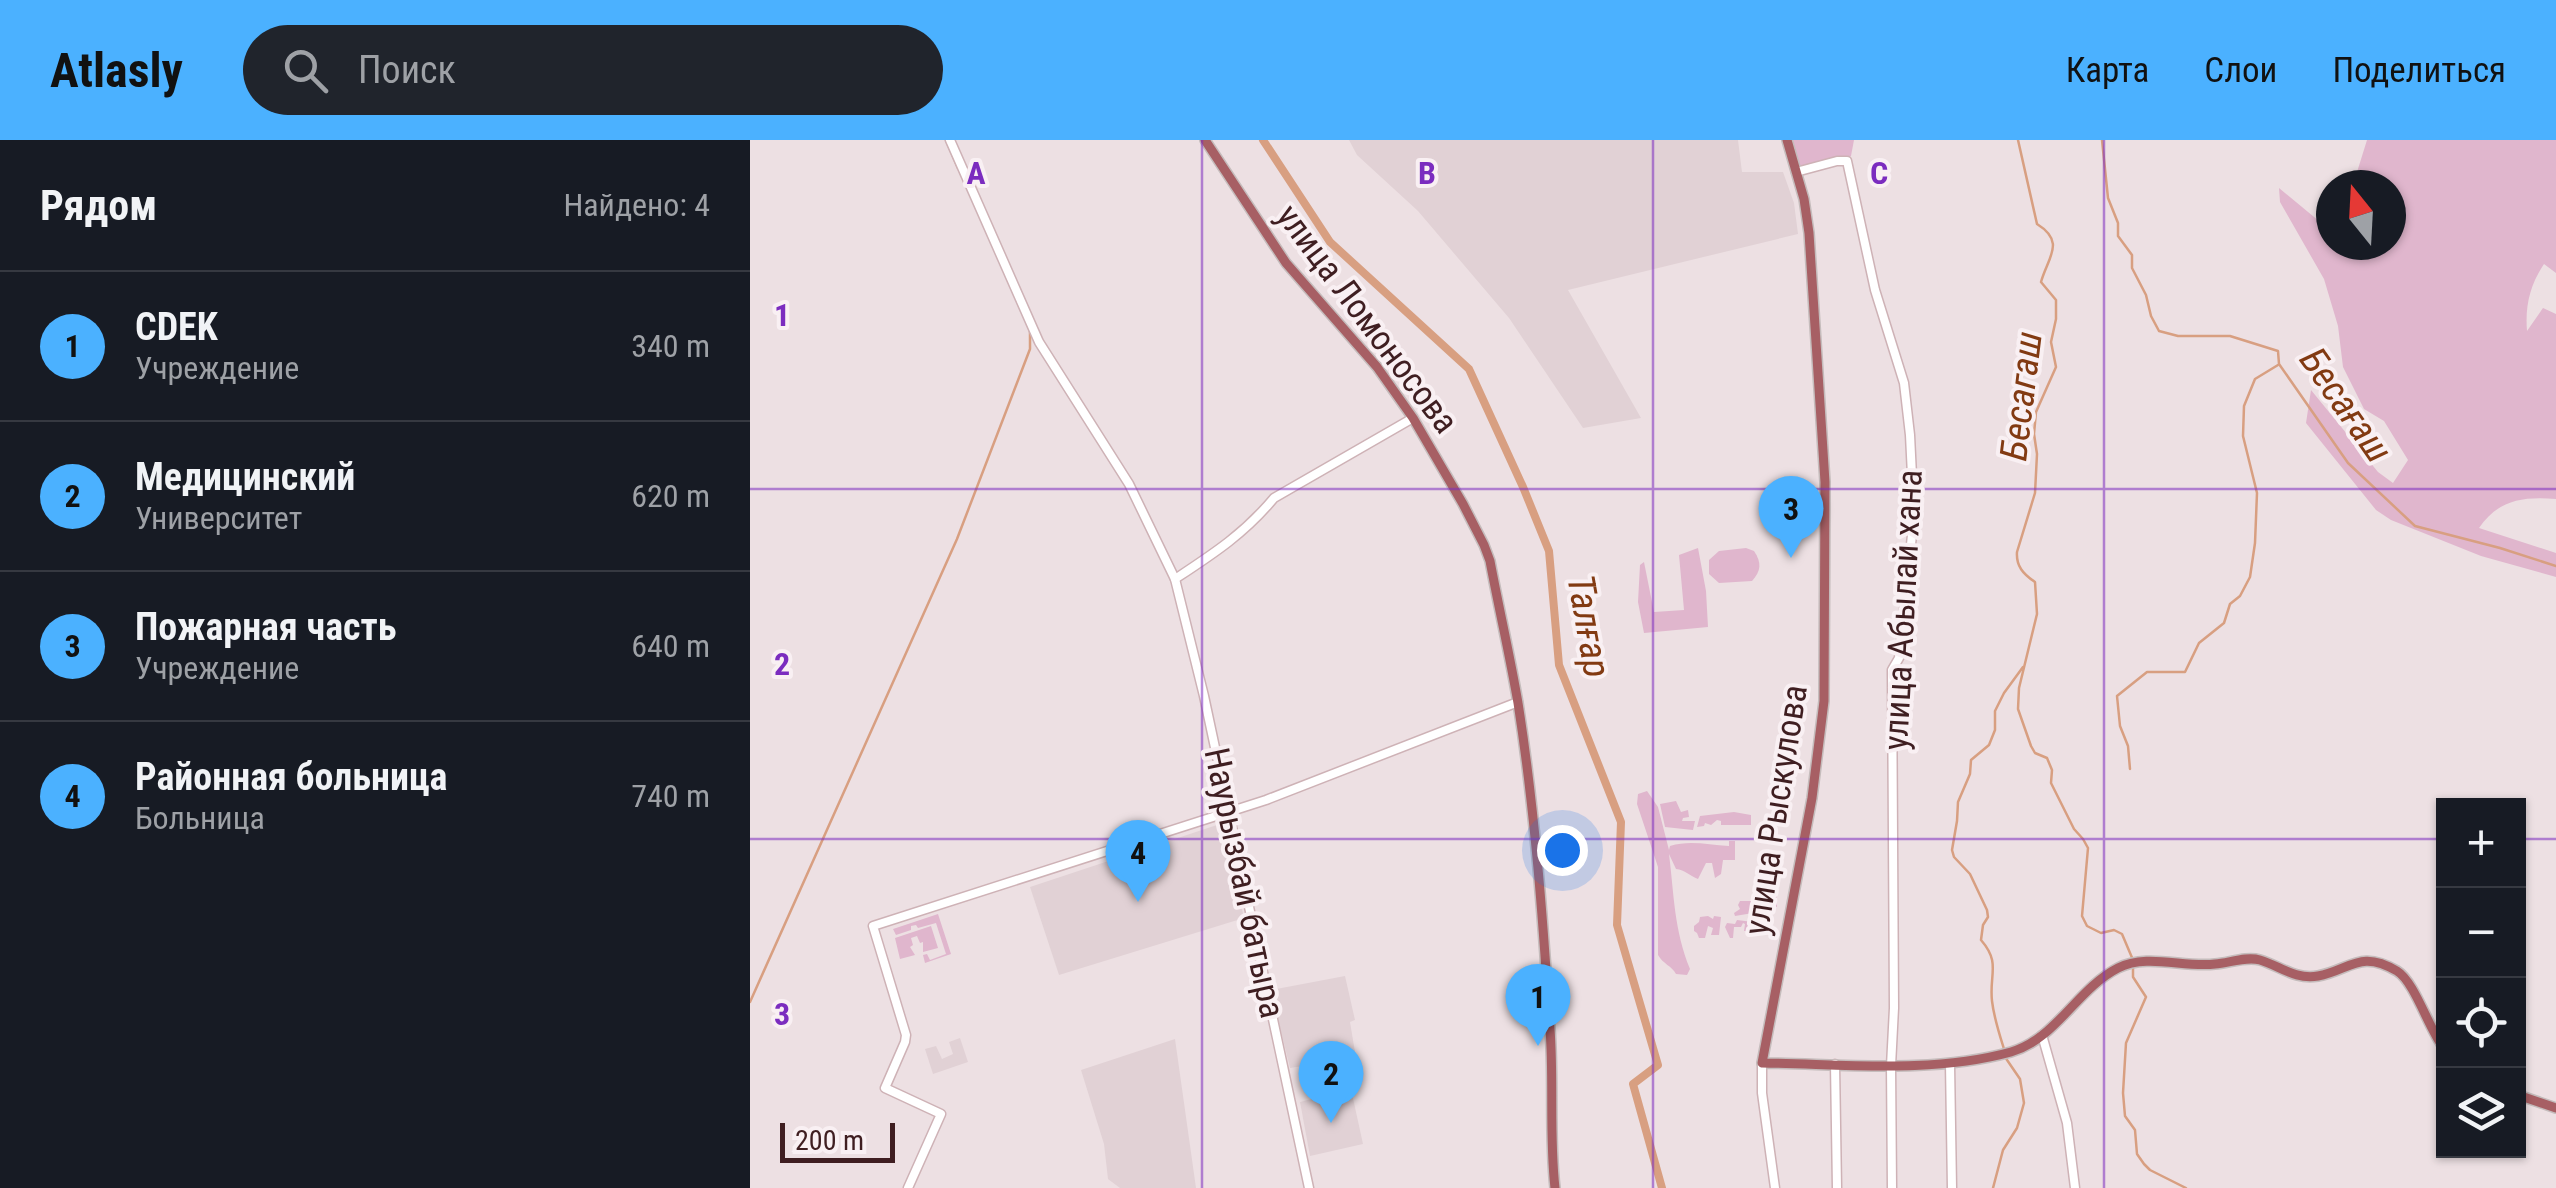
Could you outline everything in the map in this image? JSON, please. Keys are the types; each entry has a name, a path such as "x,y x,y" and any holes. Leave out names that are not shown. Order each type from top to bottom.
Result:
{"main road":[{"name":"улица Ломоносова","path":"1205,140 1286,263 1378,367 1484,544 1518,702 1542,920 1555,1188"},
{"name":"улица Рыскулова","path":"1762,1064 1814,784 1826,662 1825,482 1810,233 1787,140"},
{"path":"1762,1064 1950,1064 2015,1051 2042,1035 2105,976 2137,963 2205,965 2255,958 2292,974 2317,976 2352,962 2379,962 2402,974 2436,1034"},
{"path":"2526,1098 2556,1108"}],"street":[{"name":"Наурызбай батыра","path":"950,140 1039,342 1129,484 1175,579 1204,696 1308,1188"},
{"name":"улица Абылай хана","path":"1796,172 1847,160 1876,290 1904,383 1913,468 1914,516 1904,618 1899,658 1892,670 1892,1188"},
{"path":"1175,579 1227,545 1274,498 1412,418"},
{"path":"908,1188 942,1114 886,1088 906,1035 873,926 1304,786 1518,702"},
{"path":"2042,1035 2067,1123 2075,1188"},
{"path":"2028,1044 2040,1045 2047,1052"},
{"name":"улица Рыскулова","path":"1762,1064 1762,1093 1775,1188"},
{"path":"1836,1064 1836,1188"},
{"path":"1950,1064 1952,1188"}],"shaded area":[{"path":"1349,140 1738,140 1742,172 1783,172 1794,203 1798,234 1568,290 1641,418 1583,428 1509,318 1418,211 1357,155"},
{"path":"1790,140 1854,140 1851,156 1796,169"},
{"path":"2367,140 2556,140 2556,273 2544,264 2535,280 2528,304 2527,331 2543,308 2556,314 2556,499 2512,502 2494,511 2479,528 2556,553 2556,577 2481,556 2391,520 2376,510 2306,423 2311,390 2378,472 2393,483 2408,460 2384,421 2364,409 2343,367 2338,326 2324,279 2280,202 2279,188 2316,219 2316,260 2406,260 2406,170 2358,170"},
{"path":"1698,548 1708,627 1644,633 1638,602 1640,565 1644,562 1654,612 1684,610 1679,555"},
{"path":"1719,551 1754,551 1759,563 1752,581 1719,583 1709,574 1709,560"},
{"path":"1647,791 1658,807 1669,850 1677,844 1729,846 1729,841 1735,841 1735,860 1723,860 1721,874 1715,878 1712,863 1706,863 1698,879 1676,869 1669,854 1678,926 1690,969 1687,975 1676,974 1658,955 1658,867 1637,804 1638,794"},
{"path":"1676,801 1681,812 1688,810 1689,817 1682,821 1695,821 1693,830 1665,827 1660,804"},
{"path":"1734,812 1751,815 1751,825 1721,825 1717,820 1697,827 1700,816"},
{"path":"1223,823 1244,918 1059,975 1030,887"},
{"path":"1766,890 1777,891 1777,907 1773,907 1772,914 1735,916 1740,901 1763,901"},
{"path":"938,914 951,954 925,963 923,955 927,954 930,960 946,954 936,923 911,926 911,930 896,935 893,929"},
{"path":"1700,917 1721,917 1719,935 1711,935 1713,928 1708,926 1705,938 1699,938 1694,926"},
{"path":"1761,917 1762,924 1775,927 1776,932 1744,931 1743,923 1734,927 1730,938 1727,923 1753,922"},
{"path":"931,926 938,948 923,952 923,942 917,936 911,938 910,947 915,955 900,959 895,938"},
{"path":"1345,976 1355,1020 1350,1022 1356,1058 1290,1068 1271,990"},
{"path":"960,1038 968,1062 933,1074 925,1049 936,1046 942,1059 953,1054 949,1042"},
{"path":"1175,1039 1196,1188 1120,1188 1108,1179 1104,1144 1081,1070"},
{"path":"1351,1089 1363,1144 1310,1156 1300,1102"}],"waterway":[{"path":"946,140 958,168"},
{"name":"Талғар","path":"1263,140 1330,242 1469,369 1549,551 1559,665 1621,822 1617,925 1658,1065 1633,1084 1662,1188"},
{"name":"Бесагаш","path":"2018,140 2037,224 2053,244 2041,282 2056,300 2051,342 2056,367 2036,412 2035,493 2017,552 2021,569 2035,582 2037,614 2019,688 2018,709 2031,746 2035,753 2047,758 2052,770 2051,783 2088,848 2082,916 2087,926 2101,933 2114,930 2122,934 2133,960"},
{"name":"Бесағаш","path":"2102,140 2108,198 2118,223 2118,236 2132,255 2132,268 2159,331 2178,336 2230,336 2278,351 2279,364 2348,463 2415,526 2556,566"},
{"path":"750,1002 957,539 1030,349 1030,331"},
{"path":"2130,769 2117,696 2147,672 2185,672 2199,643 2224,623 2230,604 2240,596 2250,577 2257,493 2243,436 2244,406 2255,379 2278,365"},
{"path":"2004,1049 1992,1001 1991,955 1981,940 1987,910 1970,874 1952,850 1958,802 1970,774 1971,760 1989,745 1995,730 1995,711 2023,667"},
{"path":"2133,968 2133,977 2146,997 2126,1043 2125,1116 2135,1130 2137,1154 2144,1164 2186,1188"},
{"path":"1993,1188 2003,1150 2017,1128 2024,1103 2020,1079 2005,1057"}],"place":[{"name":"Пожарная часть","path":"1791,558"},
{"name":"Районная больница","path":"1138,902"},
{"name":"CDEK","path":"1538,1046"},
{"name":"Медицинский","path":"1331,1123"}]}
